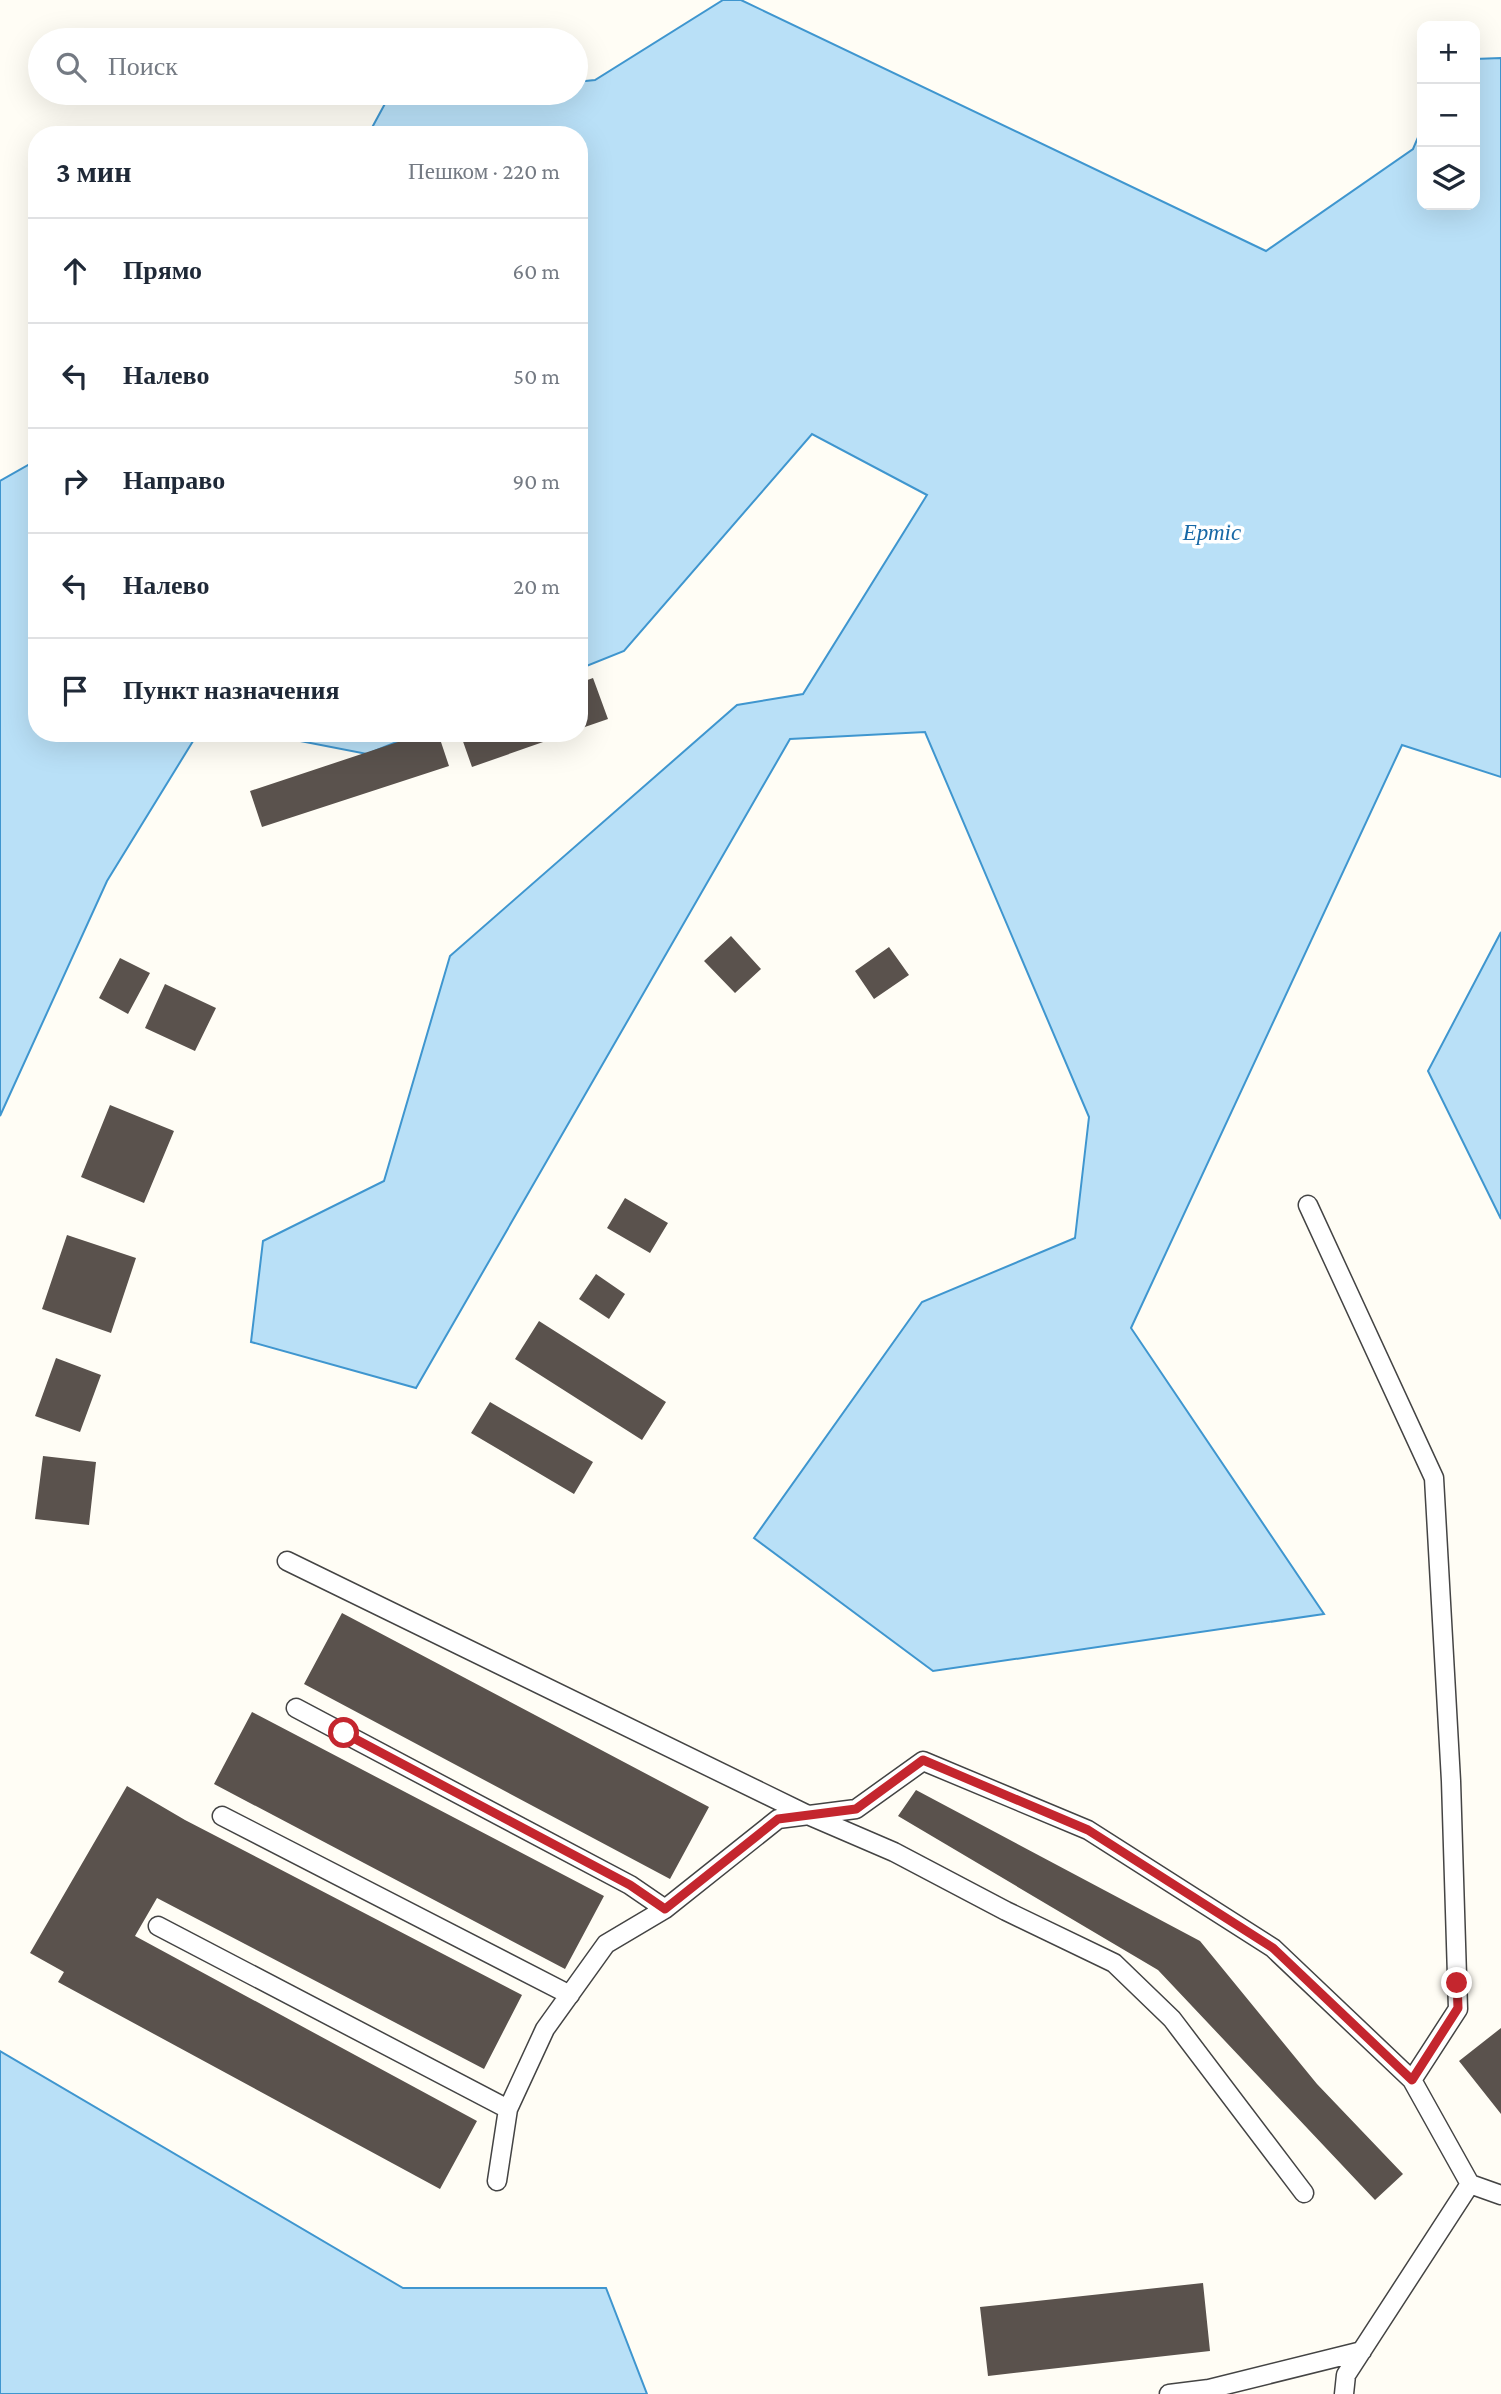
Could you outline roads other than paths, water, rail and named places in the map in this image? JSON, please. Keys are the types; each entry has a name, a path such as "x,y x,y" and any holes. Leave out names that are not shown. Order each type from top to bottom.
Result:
{"lane":[{"path":"1308,1205 1434,1478 1451,1781 1458,2008 1412,2080"},
{"path":"287,1561 808,1815 894,1852 1114,1963 1172,2019 1304,2193"},
{"path":"296,1708 630,1885 665,1909"},
{"path":"497,2181 508,2109 545,2029 606,1944 665,1909 778,1819 856,1809 923,1760 1088,1830 1273,1948 1412,2080 1470,2184 1501,2196"},
{"path":"222,1816 570,1995"},
{"path":"158,1926 508,2109"},
{"path":"1344,2394 1346,2375 1470,2184"},
{"path":"1169,2394 1209,2391 1362,2351"}],"water":[{"name":"Ертіс","path":"723,0 741,0 1266,251 1413,149 1417,140 1417,210 1480,210 1480,59 1501,58 1501,777 1402,745 1131,1328 1324,1614 933,1671 754,1538 922,1302 1075,1238 1089,1117 925,732 790,739 416,1388 251,1342 263,1241 384,1181 450,956 737,705 803,694 927,495 812,434 624,651 588,665 588,126 373,126 384,105 588,105 588,81 595,80"},
{"path":"28,465 28,742 192,742 107,881 0,1116 0,481"},
{"path":"305,742 397,742 367,754"},
{"path":"1501,932 1501,1219 1428,1071"},
{"path":"0,2051 403,2288 606,2288 647,2394 0,2394"}]}
